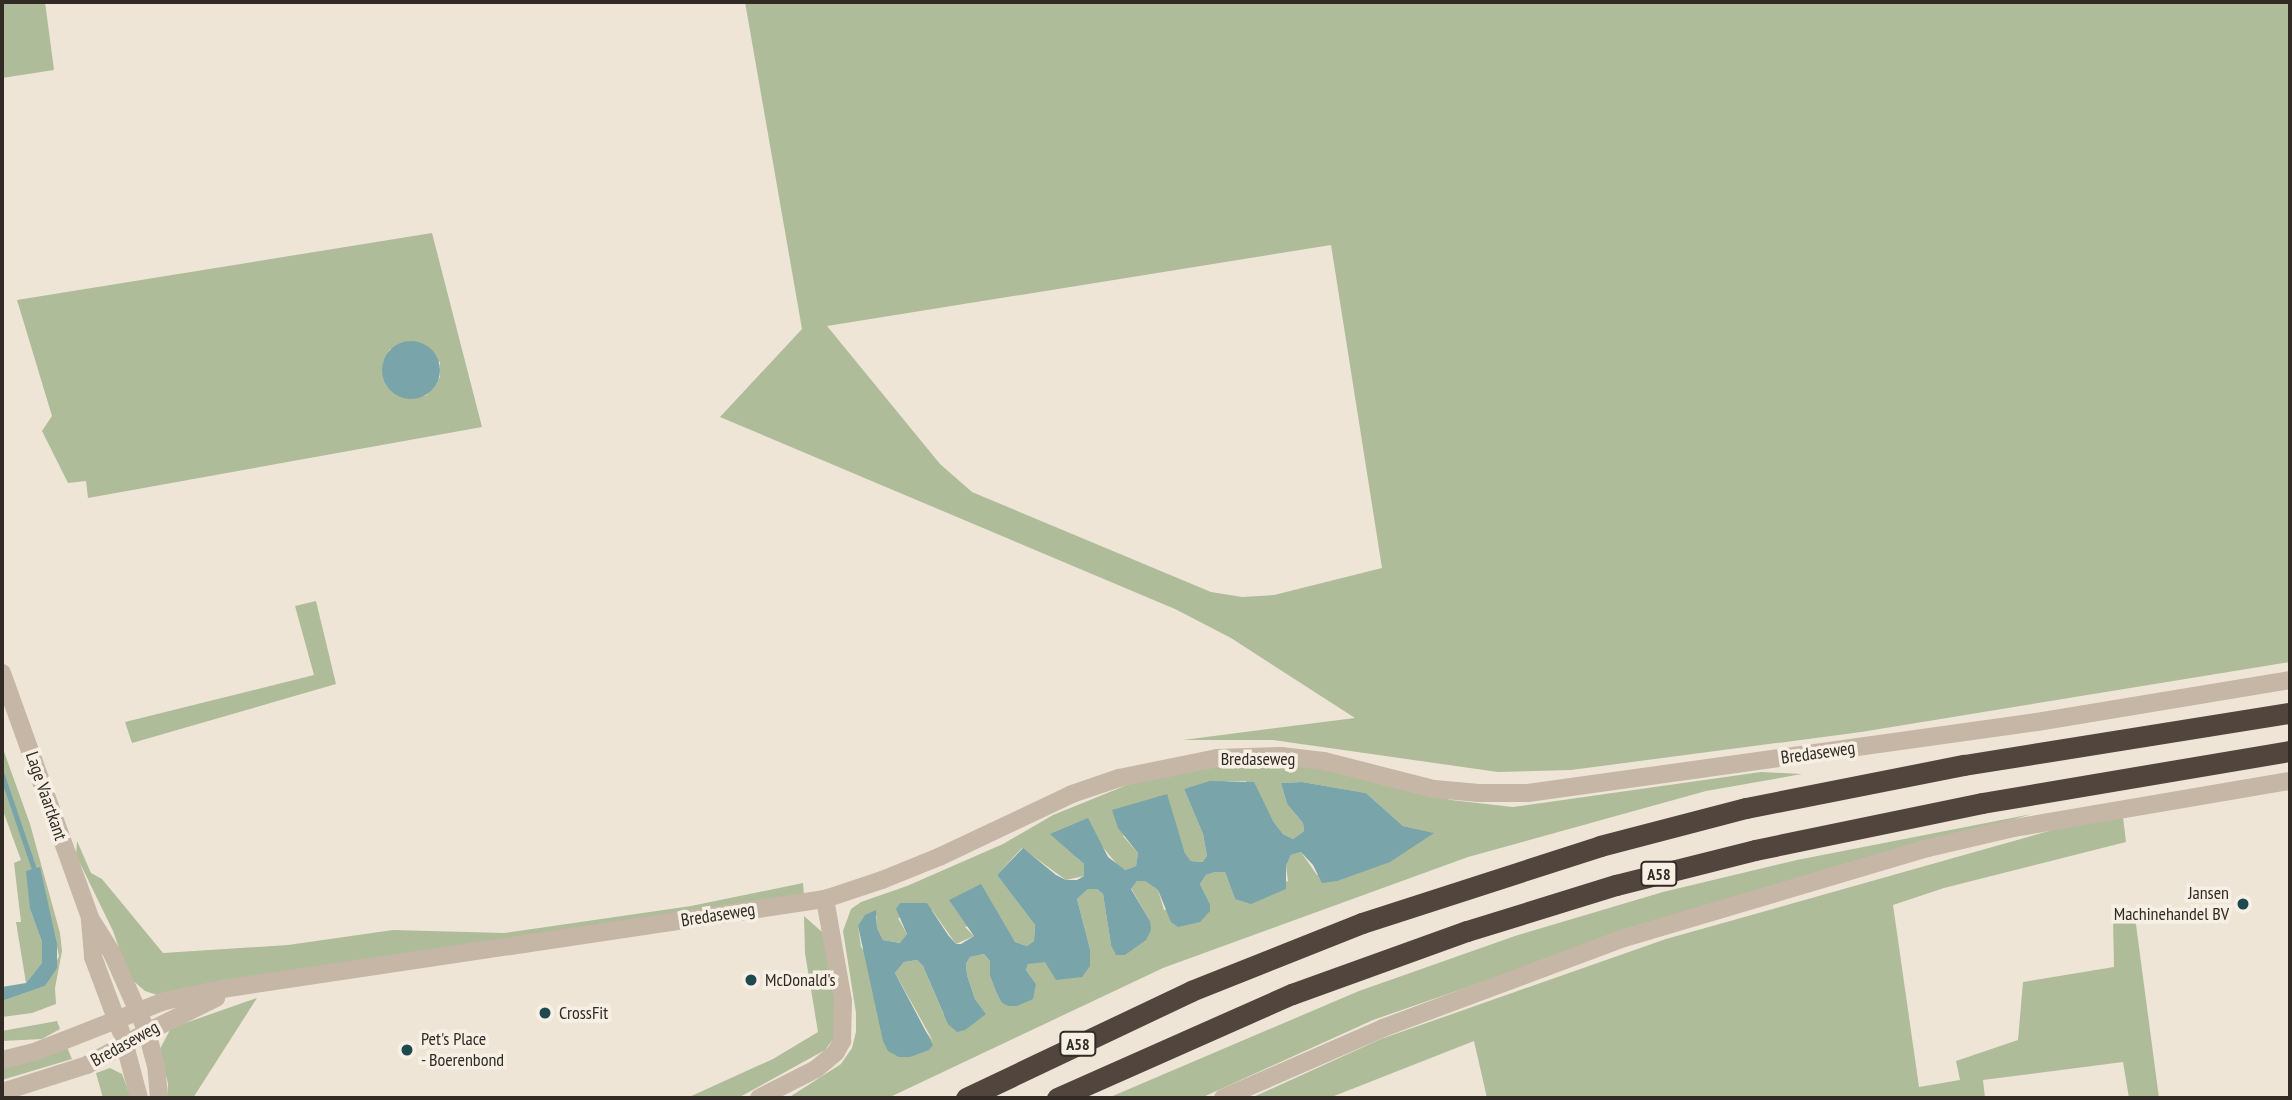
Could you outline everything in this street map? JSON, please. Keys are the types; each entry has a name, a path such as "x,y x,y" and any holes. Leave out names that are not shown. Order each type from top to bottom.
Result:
{"highway":[{"name":"A58","path":"966,1098 1191,992 1362,923 1600,846 1746,808 1964,765 2290,713"},
{"name":"A58","path":"1057,1098 1292,994 1467,931 1616,885 1755,849 1982,803 2290,751"}],"street":[{"name":"Lage Vaartkant","path":"2,673 90,918 112,953 147,1032 156,1066 159,1098"},
{"name":"Bredaseweg","path":"2,1060 37,1051 139,1011 193,994 825,899 940,857 1072,794 1119,778 1217,758 1281,756 1324,761 1434,789 1528,793 2037,722 2290,680"},
{"path":"1223,1098 1383,1028 1624,939 1928,848 2014,828 2290,781"},
{"path":"759,1098 816,1069 836,1052 842,1041 843,1001 825,899"},
{"name":"Lage Vaartkant","path":"90,918 93,957 125,1045 139,1098"},
{"name":"Bredaseweg","path":"2,1093 70,1071 125,1045 196,1006 246,987"}],"green space":[{"path":"2,2 45,2 54,70 2,78"},
{"path":"745,2 2290,2 2290,662 1861,732 1571,770 1498,772 1273,740 1183,740 1355,718 1231,638 1175,609 720,417 802,329","holes":["1331,245 1382,568 1274,595 1242,597 1211,592 972,492 940,464 827,326"]},
{"path":"432,233 482,427 88,498 86,481 68,483 42,431 52,416 17,300","holes":["390,349 440,362 440,377 427,395 412,399 383,363"]},
{"path":"316,601 336,684 132,743 125,722 314,675 295,606"},
{"path":"2,746 30,824 60,933 62,951 55,988 56,1004 32,1013 2,1017 2,1001 45,986 59,956 39,867 30,909 42,942 42,963 26,983 16,922 21,922 14,863 21,860 2,808"},
{"path":"1309,764 1451,800 1513,807 1761,772 1802,774 1706,791 1468,857 1163,968 888,1098 788,1098 841,1064 852,1048 856,1032 856,1013 843,931 851,909 861,902 907,886 1003,844 1053,815 1132,783 1215,765","holes":["1229,781 1246,781 1283,834 1293,839 1304,831 1303,823 1287,804 1281,783 1302,782 1366,793 1403,826 1433,833 1317,875 1301,852 1291,855 1286,866 1288,881 1235,899 1225,872 1215,872 1206,875 1200,884 1210,904 1164,910 1158,890 1145,881 1137,881 1131,888 1150,921 1111,945 1103,894 1097,889 1088,889 1077,899 1090,949 1028,964 1026,970 1036,984 1001,1002 990,976 990,961 984,954 970,957 966,964 967,975 975,999 986,1014 944,1015 923,966 917,960 904,962 895,973 933,1041 861,947 858,926 877,915 877,928 883,940 901,943 907,934 898,918 932,910 956,944 974,936 965,927 1000,919 1015,942 1027,946 1034,941 1035,925 997,875 1022,848 1066,880 1084,876 1084,864 1076,857 1101,845 1120,868 1125,870 1136,866 1138,853 1123,836 1166,794 1185,853 1191,861 1204,862 1207,856 1203,834 1184,789"]},
{"path":"2032,814 1660,920 1373,1020 1201,1098 1108,1098 1359,991 1515,936 1663,892 1797,860"},
{"path":"2123,817 2126,842 1944,888 1893,905 1919,1087 1960,1080 1956,1061 2018,1040 2023,982 2114,967 2113,917 2135,917 2159,1098 2129,1098 2123,1062 1983,1080 1985,1098 1487,1098 1474,1041 1329,1098 1251,1098 1381,1039 1666,939 2067,826"},
{"path":"77,841 91,873 102,879 163,953 288,945 393,930 504,933 691,906 803,883 804,895 160,996 145,991 130,978 113,931 76,855"},
{"path":"804,916 822,932 838,1010 834,1038 825,1050 738,1098 687,1098 773,1059 818,1032 805,953"},
{"path":"257,998 193,1098 167,1098 168,1084 160,1049 171,1028"},
{"path":"57,1021 60,1029 42,1039 2,1041 2,1031"},
{"path":"67,1047 72,1059 2,1080 2,1068"},
{"path":"110,1068 122,1074 131,1098 103,1098 96,1073"}],"water":[{"path":"405,341 417,341 432,349 440,364 440,376 432,391 417,399 405,399 390,391 382,376 382,364 390,349"},
{"path":"1210,781 1254,782 1273,821 1283,834 1293,839 1304,831 1303,823 1287,804 1281,783 1302,782 1366,793 1403,826 1434,833 1390,862 1337,881 1322,883 1313,865 1301,852 1291,855 1286,866 1286,889 1251,904 1235,899 1225,872 1206,875 1200,884 1210,904 1210,911 1200,922 1178,927 1171,922 1158,890 1145,881 1137,881 1131,889 1150,921 1151,930 1146,940 1125,955 1116,955 1111,945 1103,894 1097,889 1088,889 1077,899 1090,949 1090,966 1082,977 1056,980 1045,962 1028,964 1026,970 1036,984 1033,999 1017,1006 1008,1006 1001,1002 990,976 990,961 984,954 970,957 966,964 967,975 975,999 986,1014 965,1030 957,1032 948,1024 923,966 917,960 904,962 895,973 933,1045 929,1050 910,1057 899,1057 888,1051 883,1041 858,926 865,915 876,910 877,928 883,940 900,943 907,934 896,909 900,903 927,903 948,935 956,944 961,944 974,936 949,900 981,884 1015,942 1027,946 1034,941 1035,925 997,875 1023,848 1056,875 1066,880 1077,880 1084,876 1084,864 1050,834 1088,818 1108,857 1125,870 1136,866 1138,853 1118,828 1112,810 1167,794 1185,853 1191,861 1203,862 1207,856 1203,834 1184,789"},
{"path":"40,867 57,944 57,968 45,986 2,1001 2,987 26,983 42,963 42,942 30,909 26,871"}],"waterway":[{"path":"2,775 34,869"}],"place":[{"name":"Jansen Machinehandel BV","path":"2243,904"},
{"name":"McDonald's","path":"751,980"},
{"name":"CrossFit","path":"545,1013"},
{"name":"Pet's Place - Boerenbond","path":"407,1050"}]}
